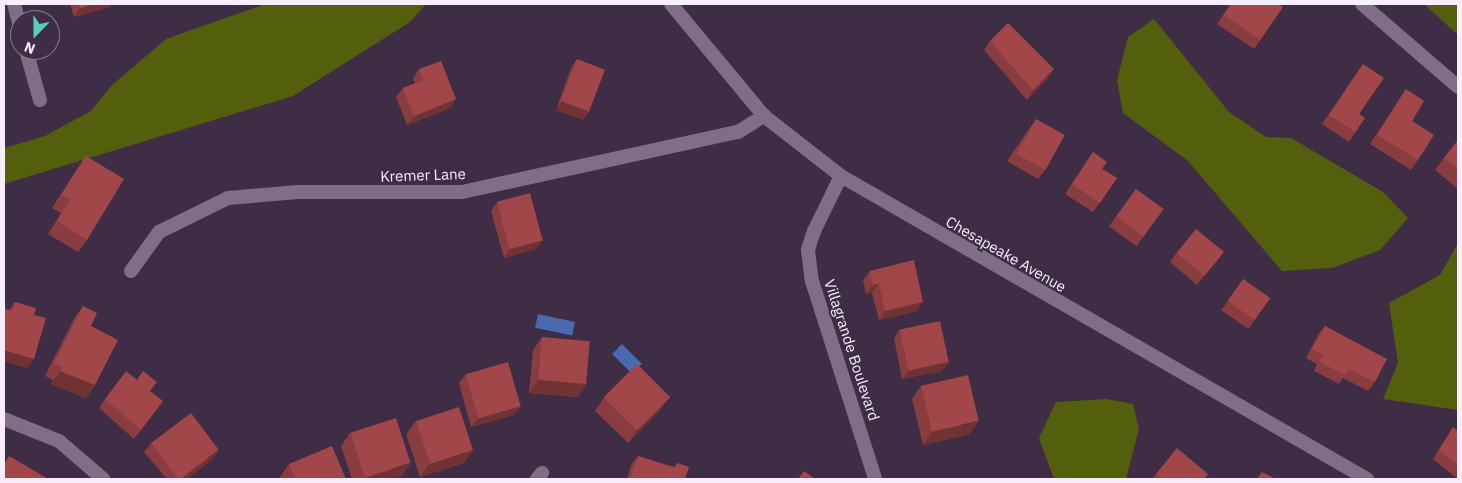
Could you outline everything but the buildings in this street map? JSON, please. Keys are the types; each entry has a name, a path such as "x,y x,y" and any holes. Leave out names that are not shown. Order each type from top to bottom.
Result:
{"street":[{"name":"Chesapeake Avenue","path":"671,4 764,116 841,176 1367,479"},
{"path":"1362,4 1458,87"},
{"path":"29,60 40,100"},
{"name":"Kremer Lane","path":"131,271 159,232 228,198 298,192 462,192 738,132 764,116"},
{"name":"Villagrande Boulevard","path":"841,176 814,231 808,250 812,281 875,479"},
{"path":"4,419 59,441 103,479"}],"green space":[{"path":"265,4 426,4 410,22 293,96 4,184 4,148 45,136 91,111 112,85 166,39"},
{"path":"1424,4 1458,4 1458,35"},
{"path":"1154,19 1229,112 1266,137 1291,138 1383,192 1408,218 1380,250 1332,268 1282,271 1188,161 1123,113 1117,80 1128,37"},
{"path":"1458,243 1458,410 1383,399 1398,363 1389,303 1440,275"},
{"path":"1107,399 1133,404 1139,429 1126,479 1054,479 1039,438 1056,402"}],"water":[{"path":"538,314 575,322 572,336 535,328"},
{"path":"622,344 642,364 632,374 612,354"}]}
